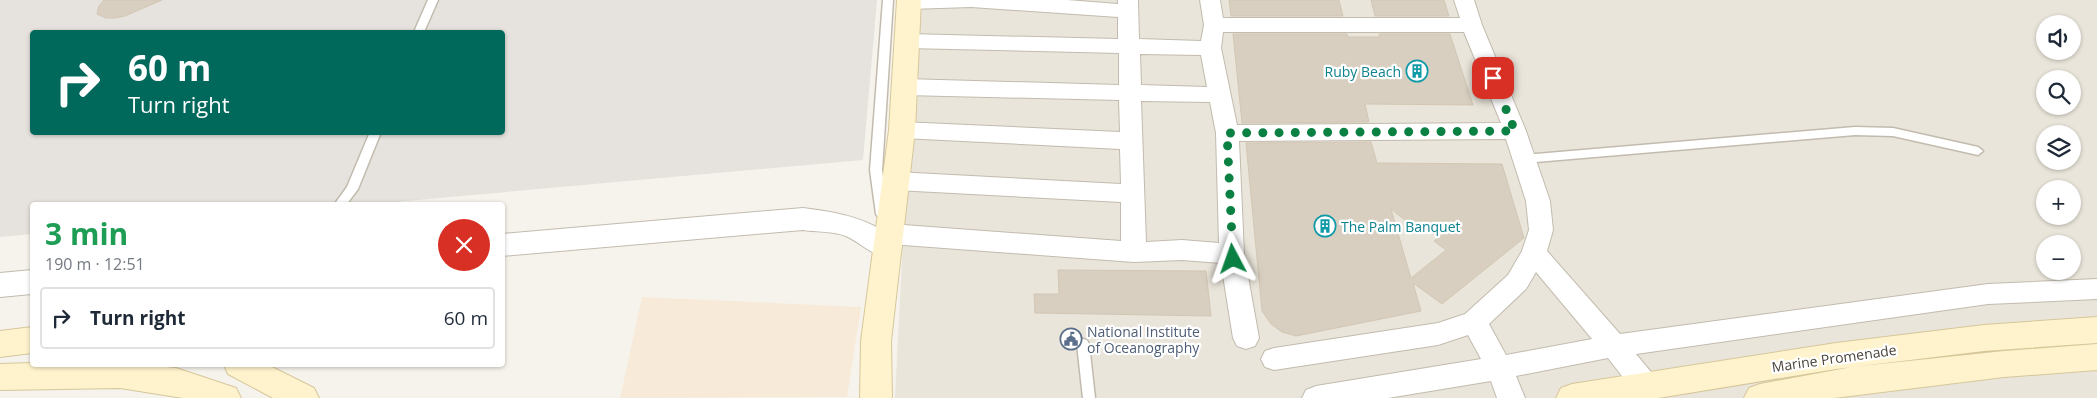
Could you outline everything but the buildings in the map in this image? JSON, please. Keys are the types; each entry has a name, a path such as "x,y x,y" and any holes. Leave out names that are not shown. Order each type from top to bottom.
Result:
{"main road":[{"path":"876,398 876,341 902,130 905,87 907,41 902,1"},
{"name":"Marine Promenade","path":"1572,398 1846,355 1984,338 2097,330"},
{"path":"0,344 30,340"},
{"name":"Marine Promenade","path":"1760,398 1852,382 2004,364 2097,357"},
{"path":"243,367 303,398"},
{"path":"0,378 120,375 176,382 225,398"}],"street":[{"path":"902,1 972,0 1128,6 1134,252"},
{"path":"1210,0 1214,25 1210,48 1227,133 1232,254 1246,338"},
{"path":"1274,359 1438,334 1474,322 1517,282 1534,253 1541,230 1538,201 1515,131 1472,25 1464,0"},
{"path":"1214,25 1472,25"},
{"path":"907,41 1210,48"},
{"path":"905,87 1220,95"},
{"path":"902,130 1132,141"},
{"path":"1227,133 1515,131"},
{"path":"896,181 1134,194"},
{"path":"505,245 803,219 841,224 889,241 1134,252 1182,250 1232,254"},
{"path":"1534,253 1646,386"},
{"path":"0,285 30,282"},
{"path":"1316,398 1498,368 1614,346 1988,294 2097,289"},
{"path":"1474,322 1511,398"}],"lane":[{"path":"420,30 433,0"},
{"path":"889,241 876,170 902,1"},
{"path":"1523,159 1855,130 1893,132 1978,151"},
{"path":"342,202 352,189 375,135"},
{"path":"1083,344 1089,398"}],"shaded area":[{"path":"0,0 877,0 863,160 394,202 30,202 30,234 0,237"},
{"path":"915,0 2097,0 2097,398 895,398"},
{"path":"642,297 861,307 847,397 620,398"}],"place":[{"name":"Ruby Beach","path":"1417,71"},
{"name":"The Palm Banquet","path":"1325,226"},
{"name":"National Institute of Oceanography","path":"1071,339"}],"route":[{"path":"1233,259 1227,133 1515,131 1493,78"}]}
